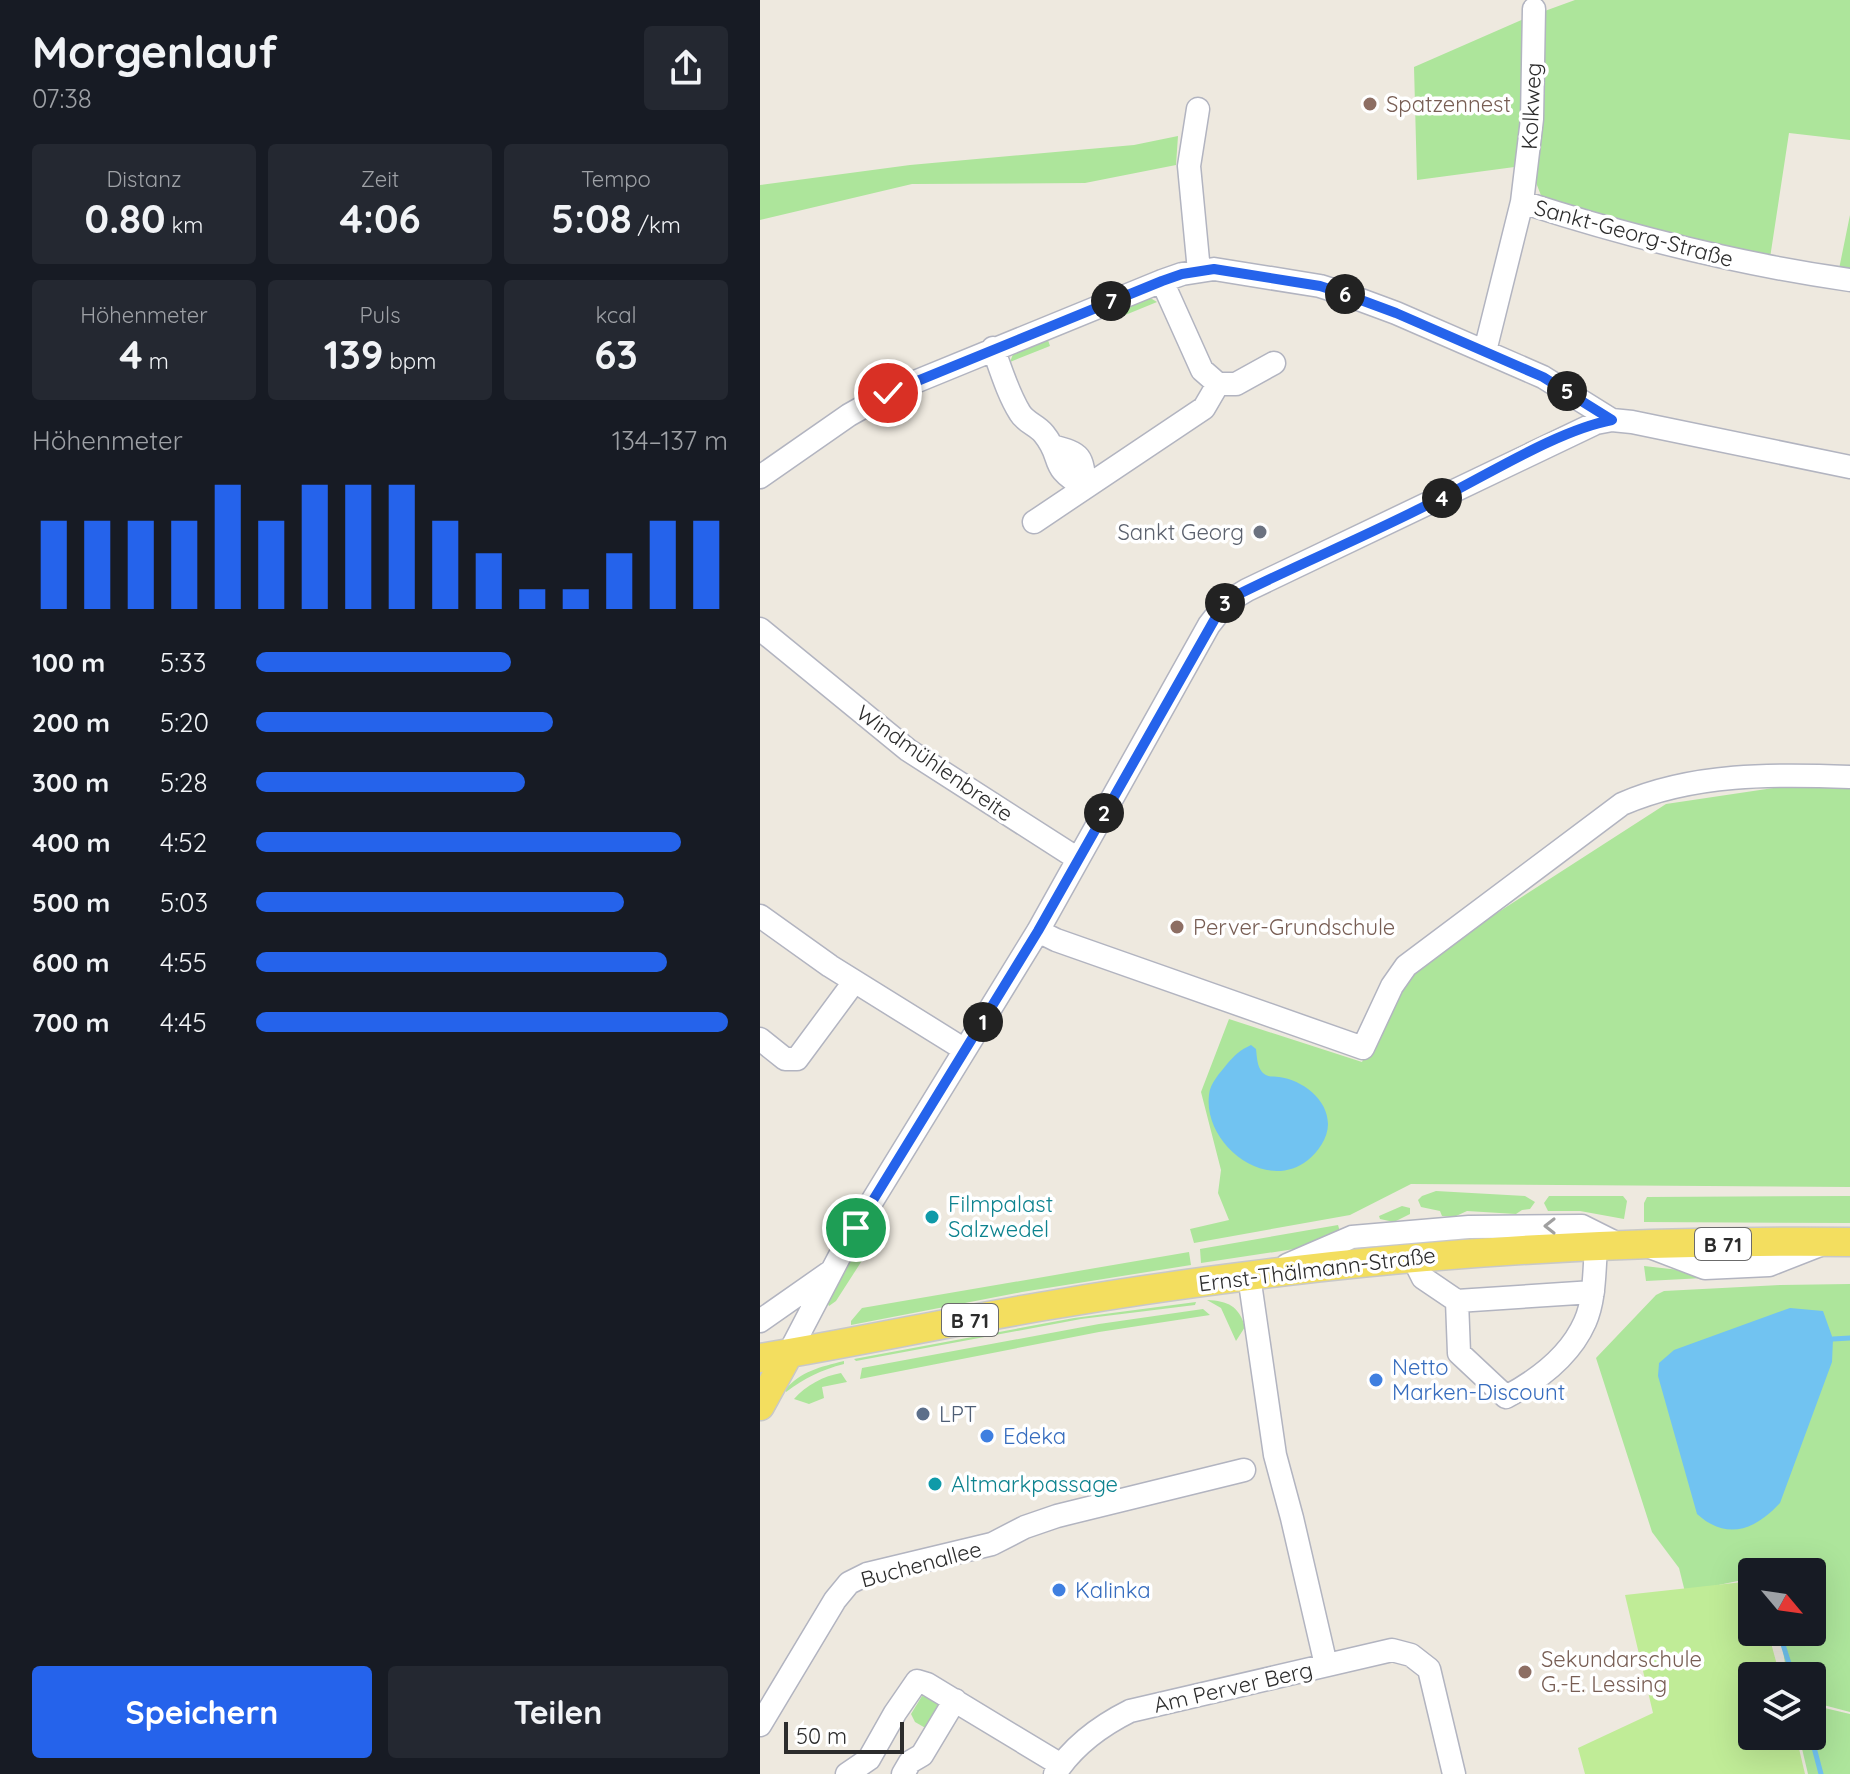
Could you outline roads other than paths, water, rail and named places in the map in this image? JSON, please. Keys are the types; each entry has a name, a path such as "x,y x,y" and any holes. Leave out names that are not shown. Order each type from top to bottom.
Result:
{"main road":[{"name":"Ernst-Thälmann-Straße","path":"789,1353 1055,1304 1412,1256 1839,1242"},
{"name":"B 71","path":"760,1358 789,1353"},
{"path":"760,1406 789,1353"}],"street":[{"name":"Kolkweg","path":"1522,202 1532,119 1534,9"},
{"path":"1198,109 1189,166 1199,271"},
{"name":"Sankt-Georg-Straße","path":"1485,351 1522,202 1685,250 1850,280"},
{"path":"760,477 849,415 888,393 1162,281 1199,271 1235,271 1331,289 1364,300 1543,377 1612,420 1850,467"},
{"path":"1162,281 1202,370 1218,384 1236,384 1274,363"},
{"path":"993,348 1020,413 1038,428 1052,446 1066,476 1085,487"},
{"path":"1034,522 1204,408 1218,384"},
{"path":"789,1353 831,1271 1038,931 1209,625 1227,602 1545,445 1596,423 1612,420"},
{"name":"Windmühlenbreite","path":"760,629 908,750 1078,859"},
{"path":"1038,931 1363,1048 1392,986 1406,966 1622,804 1652,792 1701,781 1790,774 1850,777"},
{"path":"760,916 854,982 965,1050"},
{"path":"760,1039 785,1059 797,1059 854,982"},
{"path":"1326,1665 1275,1455 1258,1275 1352,1237 1469,1227 1582,1226 1623,1247 1593,1292 1585,1322 1565,1352 1537,1381 1506,1397 1459,1353 1457,1301"},
{"path":"1412,1256 1423,1278 1457,1301 1593,1292"},
{"path":"760,1321 831,1271"},
{"name":"Buchenallee","path":"760,1725 835,1600 849,1583 867,1574 992,1544 1025,1527 1057,1516 1275,1455"},
{"name":"Am Perver Berg","path":"1058,1769 1087,1739 1130,1711 1392,1650 1411,1655 1429,1669 1454,1774"},
{"path":"847,1774 869,1759 916,1682 924,1682 955,1700 1058,1769"},
{"path":"903,1774 910,1762 922,1755 955,1700"}],"water":[{"path":"1251,1045 1256,1049 1262,1072 1305,1087 1319,1099 1327,1115 1328,1129 1322,1144 1308,1160 1291,1169 1274,1171 1256,1167 1240,1158 1226,1146 1210,1113 1209,1095 1213,1082 1233,1058"},
{"path":"1790,1308 1823,1311 1833,1339 1832,1362 1780,1503 1751,1525 1730,1530 1719,1527 1697,1514 1658,1376 1659,1363 1674,1350"}],"waterway":[{"path":"1833,1339 1850,1338"},
{"path":"1783,1646 1789,1662"},
{"path":"1815,1750 1821,1774"}],"place":[{"name":"Spatzennest","path":"1370,104"},
{"name":"Sankt Georg","path":"1260,532"},
{"name":"Perver-Grundschule","path":"1177,927"},
{"name":"Filmpalast Salzwedel","path":"932,1217"},
{"name":"Netto Marken-Discount","path":"1376,1380"},
{"name":"LPT","path":"923,1414"},
{"name":"Edeka","path":"987,1436"},
{"name":"Altmarkpassage","path":"935,1484"},
{"name":"Kalinka","path":"1059,1590"},
{"name":"Sekundarschule G.-E. Lessing","path":"1525,1672"}]}
